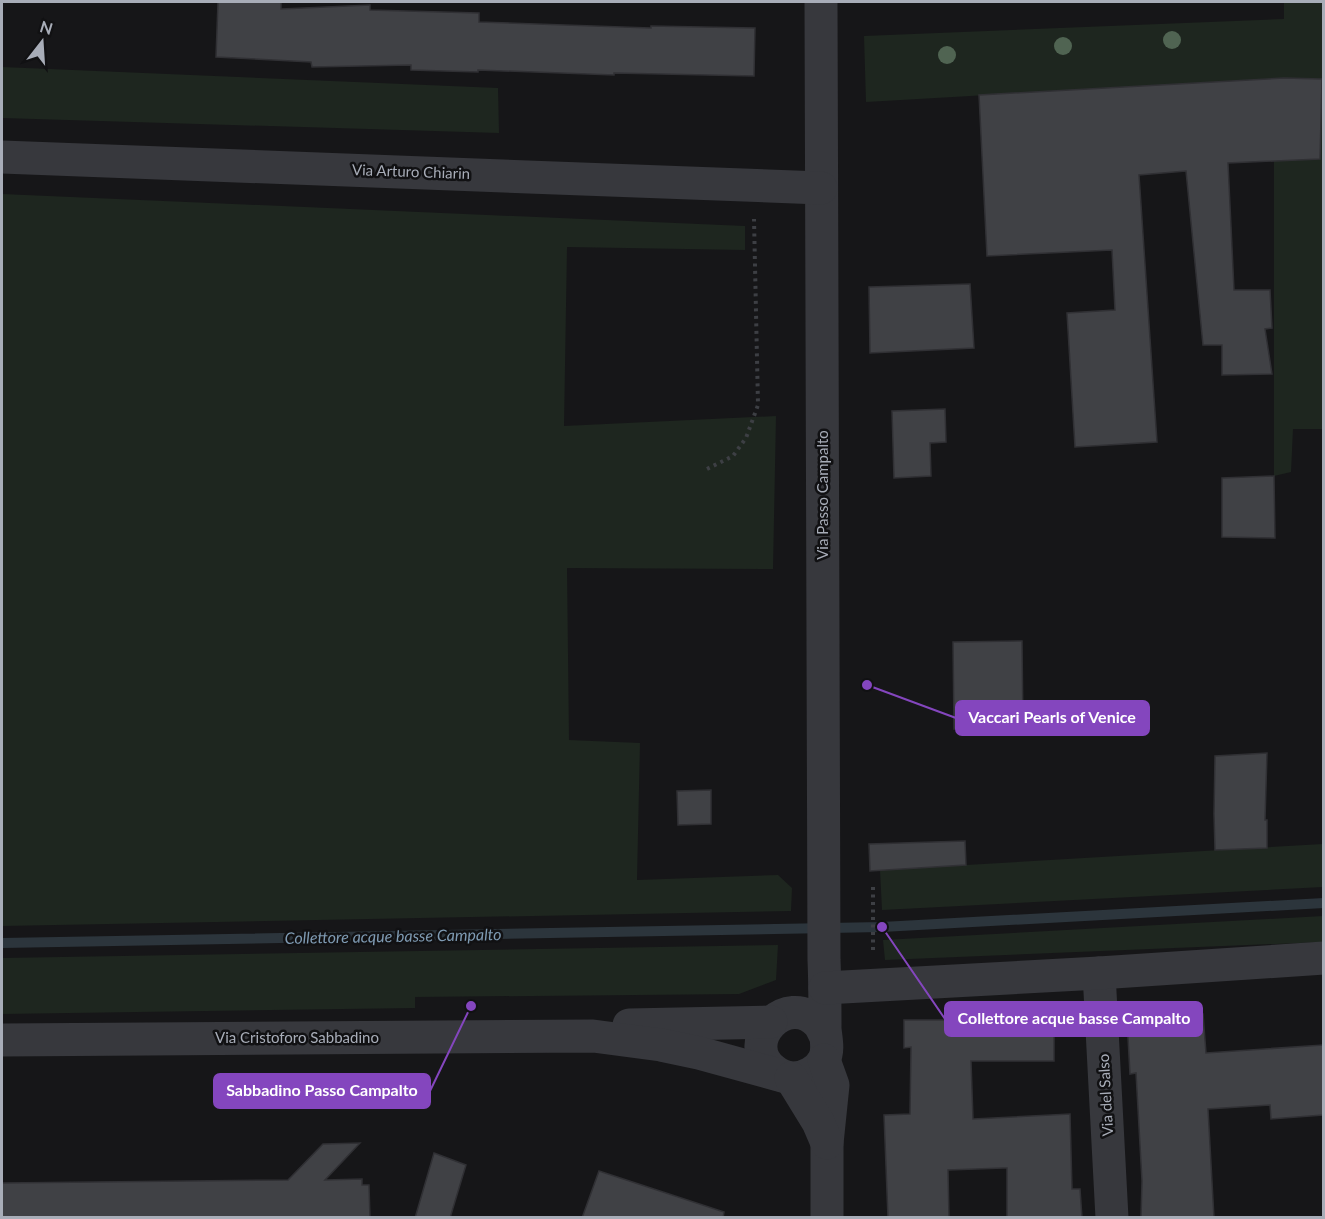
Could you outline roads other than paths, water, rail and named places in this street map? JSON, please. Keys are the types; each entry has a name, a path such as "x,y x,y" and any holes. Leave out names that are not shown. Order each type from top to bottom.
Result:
{"street":[{"name":"Via Passo Campalto","path":"821,2 825,1048"},
{"name":"Via Arturo Chiarin","path":"2,157 821,188"},
{"path":"783,1017 808,999 825,974 1099,973 1323,958"},
{"name":"Via del Salso","path":"1099,973 1112,1218"},
{"name":"Via Passo Campalto","path":"827,1143 818,1122 785,1076 769,1067 763,1056 761,1044 764,1032 783,1017 808,1015 818,1023 825,1048 833,1085 827,1143 827,1218"},
{"name":"Via Cristoforo Sabbadino","path":"593,1036 625,1025 783,1017"},
{"name":"Via Cristoforo Sabbadino","path":"2,1040 593,1036 661,1045 785,1076"},
{"path":"785,1076 804,1077 815,1071 825,1048"}],"waterway":[{"name":"Collettore acque basse Campalto","path":"2,943 882,927 1324,903"}],"place":[{"name":"Vaccari Pearls of Venice","path":"867,685"},
{"name":"Collettore acque basse Campalto","path":"882,927"},
{"name":"Sabbadino Passo Campalto","path":"471,1006"}]}
